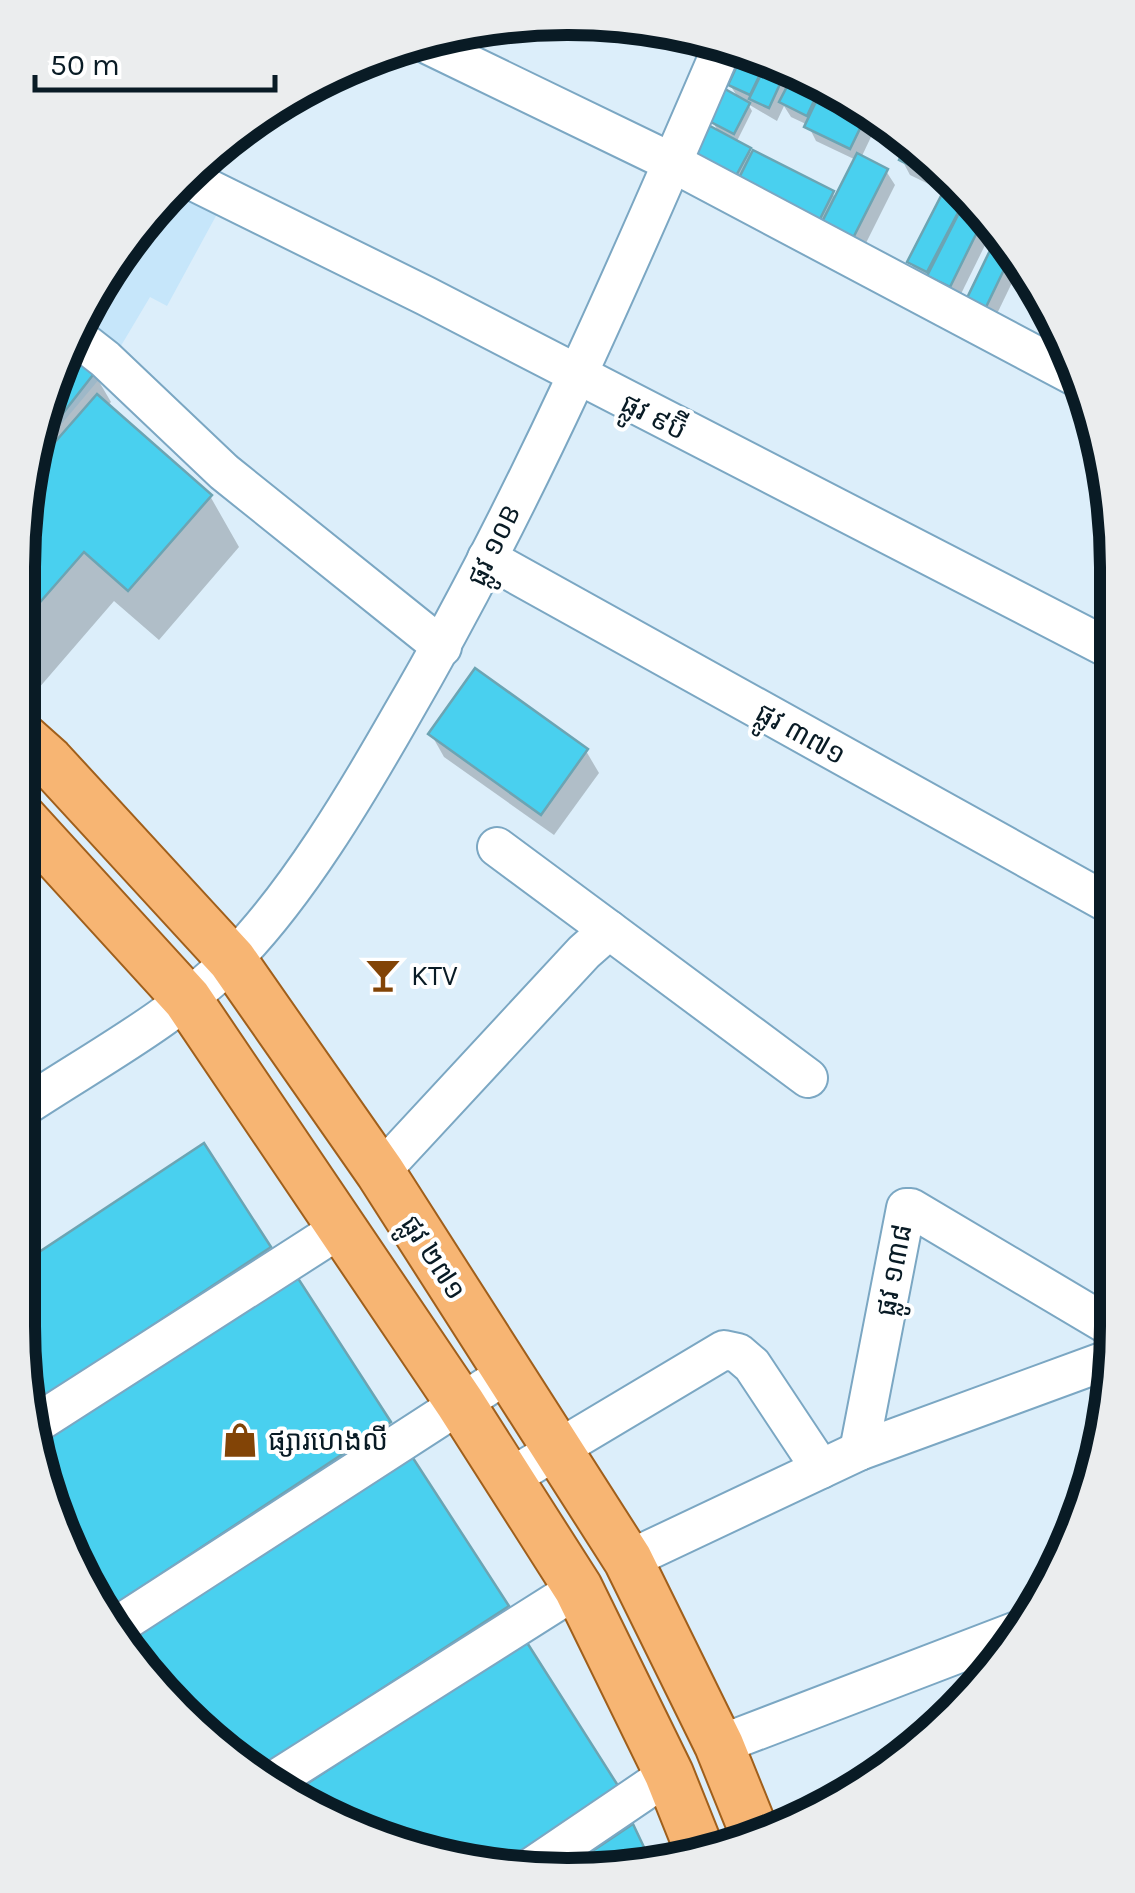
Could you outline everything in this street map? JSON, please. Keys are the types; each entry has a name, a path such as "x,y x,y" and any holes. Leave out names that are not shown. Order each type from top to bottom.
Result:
{"main road":[{"name":"ផ្លូវ ២៧១","path":"35,748 232,960 380,1172 628,1560 719,1745 751,1825"},
{"path":"35,832 187,999 460,1403 578,1588 669,1774 696,1842"}],"street":[{"path":"440,51 672,163 1061,370"},
{"name":"ផ្លូវ ១០B","path":"35,1099 187,999 232,960 266,923 363,782 442,647 487,558 576,376 718,57"},
{"name":"ផ្លូវ ៩ប៊ី","path":"199,184 426,296 1100,644"},
{"path":"85,343 224,472 442,647"},
{"name":"ផ្លូវ ៣៧១","path":"487,558 1100,899"},
{"path":"497,847 808,1078"},
{"path":"380,1172 608,930"},
{"name":"ផ្លូវ ១៣៨","path":"859,1450 906,1208 912,1208 1100,1320"},
{"path":"44,1419 341,1228"},
{"path":"508,1480 724,1350 738,1353 752,1365 821,1469"},
{"path":"628,1560 859,1450 1099,1363"},
{"path":"125,1621 508,1372"},
{"path":"283,1775 578,1588"},
{"path":"719,1745 998,1638"},
{"path":"546,1857 669,1774"}],"shaded area":[{"path":"183,199 217,214 167,306 150,297 106,371 52,436 63,396 90,332 145,243"}],"building":[{"path":"738,63 761,72 750,95 728,85"},
{"path":"762,72 782,81 769,108 749,99"},
{"path":"789,84 816,97 807,116 779,102"},
{"path":"725,89 750,103 734,134 709,121"},
{"path":"818,98 862,124 850,149 804,127"},
{"path":"710,126 751,148 730,187 689,165"},
{"path":"753,150 834,191 814,231 733,190"},
{"path":"857,153 888,169 852,240 821,224"},
{"path":"902,153 926,173 899,160"},
{"path":"942,194 952,200 960,208 927,272 907,262"},
{"path":"961,209 979,229 950,287 927,276"},
{"path":"992,246 1006,266 986,307 967,298"},
{"path":"79,358 96,371 55,424"},
{"path":"97,394 212,495 128,591 84,552 35,608 36,533 48,450"},
{"path":"475,668 588,749 541,815 428,734"},
{"path":"204,1143 271,1247 41,1400 36,1360 35,1255"},
{"path":"292,1269 391,1422 114,1605 90,1561 63,1497 46,1432"},
{"path":"411,1455 509,1606 266,1764 191,1702 135,1635"},
{"path":"526,1641 622,1792 524,1856 464,1848 396,1830 301,1787"},
{"path":"633,1824 646,1852 602,1857 583,1858"}],"place":[{"name":"KTV","path":"383,975"},
{"name":"ផ្សារហេងលី","path":"240,1440"}]}
